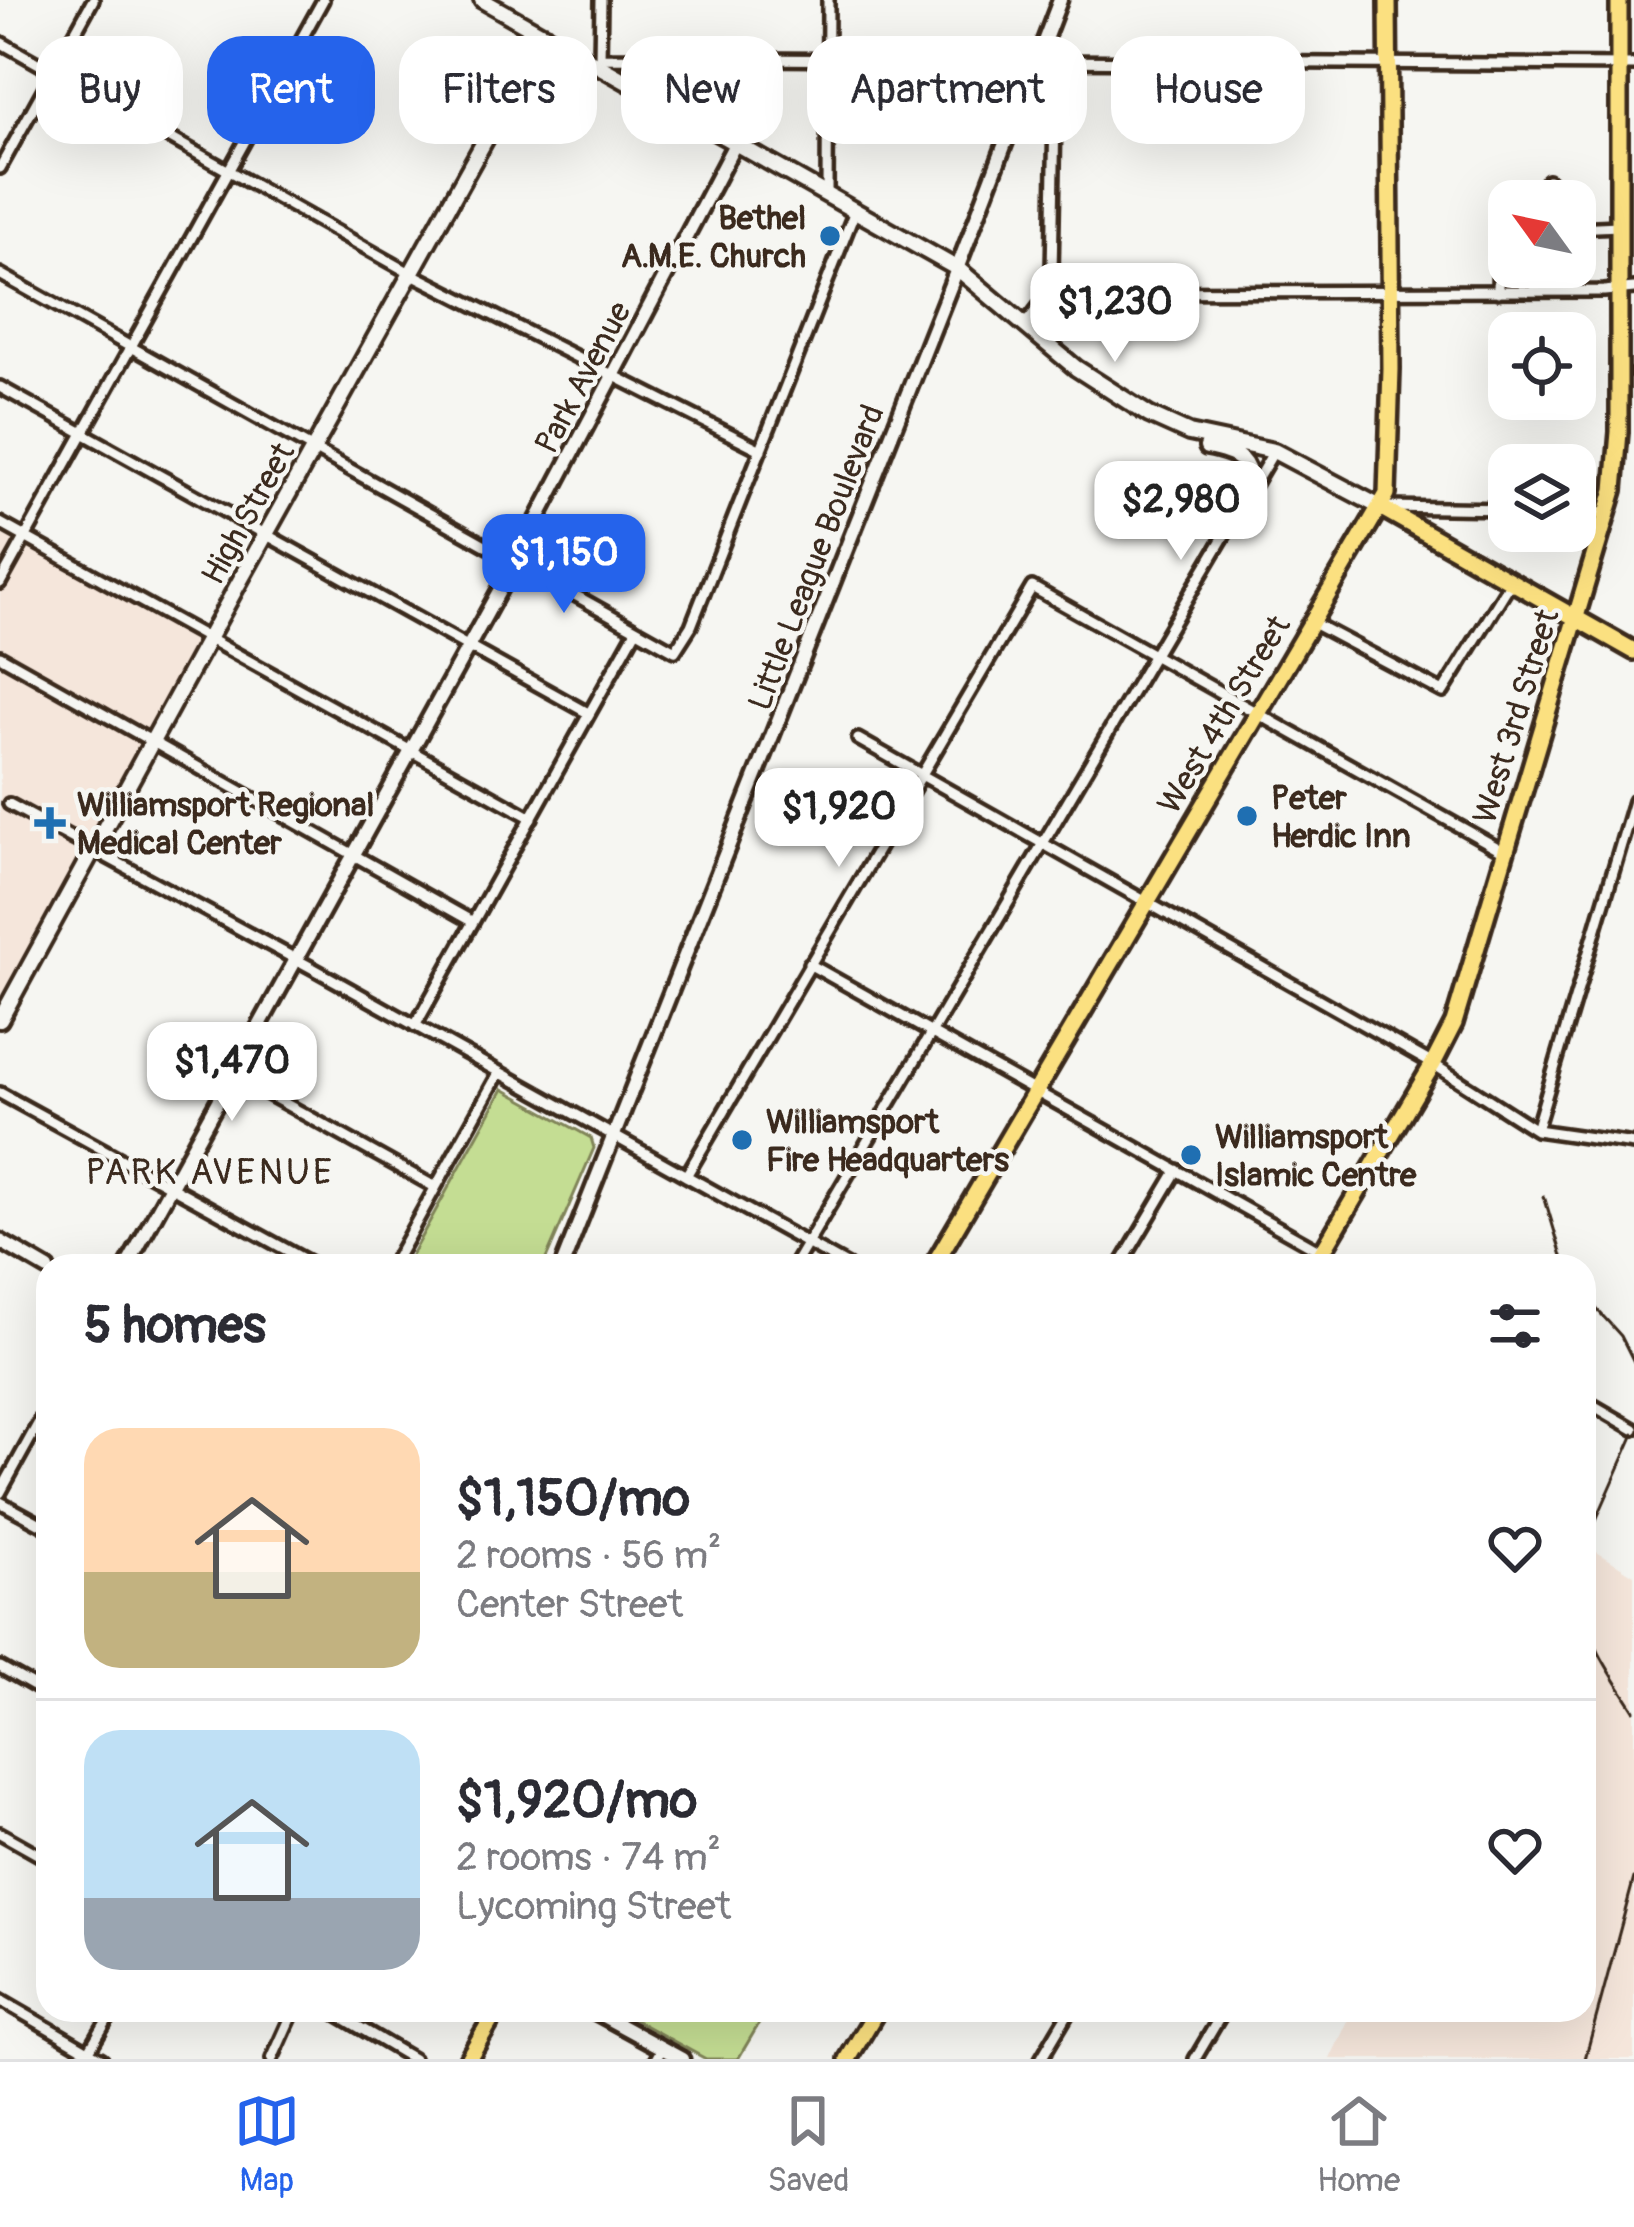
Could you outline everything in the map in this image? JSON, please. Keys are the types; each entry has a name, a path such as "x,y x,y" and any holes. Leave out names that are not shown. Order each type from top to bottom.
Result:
{"main road":[{"path":"482,0 621,74"},
{"name":"West 4th Street","path":"940,1254 1388,494 1388,0"},
{"name":"West 3rd Street","path":"1321,1254 1432,1064 1461,1004 1608,513 1619,453 1627,289 1618,226 1626,65 1619,0"},
{"name":"High Street","path":"0,1020 544,34"},
{"path":"740,144 958,269 1076,368 1129,404 1190,433 1274,451 1634,651"},
{"path":"1190,433 1207,447 1232,453 1245,463 1250,473 1248,494"},
{"path":"468,2059 490,2022"},
{"path":"848,2059 870,2022"}],"street":[{"path":"73,36 93,0"},
{"path":"0,583 323,0"},
{"path":"601,0 599,61 807,59"},
{"path":"828,0 828,36"},
{"name":"Little League Boulevard","path":"1046,36 1060,0"},
{"path":"0,42 36,62"},
{"path":"1087,60 1626,65"},
{"path":"0,168 36,103"},
{"path":"180,144 410,273 761,450"},
{"name":"Park Avenue","path":"134,1254 515,562 735,144"},
{"path":"827,144 827,194"},
{"name":"Little League Boulevard","path":"567,1254 1005,144"},
{"path":"1024,326 1049,292 1055,144"},
{"path":"0,274 675,651 691,626 855,211"},
{"path":"1596,227 1618,226"},
{"path":"1498,288 1498,292"},
{"path":"1049,292 1627,289"},
{"path":"0,387 589,712"},
{"path":"801,1254 1274,451"},
{"path":"1380,507 1488,509"},
{"path":"1596,513 1608,513"},
{"path":"0,523 532,818"},
{"path":"1313,622 1443,692 1511,582"},
{"path":"686,1176 1032,587 1505,852"},
{"path":"415,1026 636,630"},
{"path":"0,656 473,922"},
{"path":"857,739 1432,1064 1536,1130 1634,1144"},
{"path":"1536,1130 1634,801"},
{"path":"9,804 827,1254"},
{"path":"809,964 1177,1170 1310,1254"},
{"path":"399,1254 499,1073"},
{"path":"232,1074 435,1187"},
{"path":"0,1093 294,1254"},
{"path":"1127,1254 1177,1170"},
{"path":"0,1241 36,1262"},
{"path":"1596,1407 1634,1429"},
{"path":"36,1429 0,1498 36,1520"},
{"path":"0,1667 36,1687"},
{"path":"0,1833 36,1853"},
{"path":"0,2000 86,2055 102,2059"},
{"path":"86,2055 105,2022"},
{"path":"272,2059 289,2022"},
{"path":"350,2022 413,2059"},
{"path":"610,2022 659,2054 682,2059"},
{"path":"1041,2059 1063,2022"},
{"path":"1195,2059 1217,2022"}],"shaded area":[{"name":"Williamsport Regional Medical Center","path":"0,528 202,641 0,1006"},
{"path":"1596,1551 1634,1575 1634,2059 1330,2059 1347,2022 1596,2022"}],"green space":[{"path":"503,1089 591,1138 594,1148 548,1254 412,1254"},
{"path":"639,2022 760,2022 738,2059 706,2059"}],"railway":[{"path":"1544,1196 1561,1254"},
{"path":"1596,1308 1621,1336 1634,1362"},
{"path":"1596,1520 1634,1434"},
{"path":"1596,1645 1634,1710"},
{"path":"1596,2018 1634,1878"},
{"path":"1585,2059 1595,2022"}],"place":[{"name":"Bethel A.M.E. Church","path":"830,236"},
{"name":"Peter Herdic Inn","path":"1247,816"},
{"name":"Williamsport Regional Medical Center","path":"50,823"},
{"name":"Williamsport Fire Headquarters","path":"742,1140"},
{"name":"Williamsport Islamic Centre","path":"1191,1155"}],"district":[{"name":"PARK AVENUE","path":"210,1171"}]}
